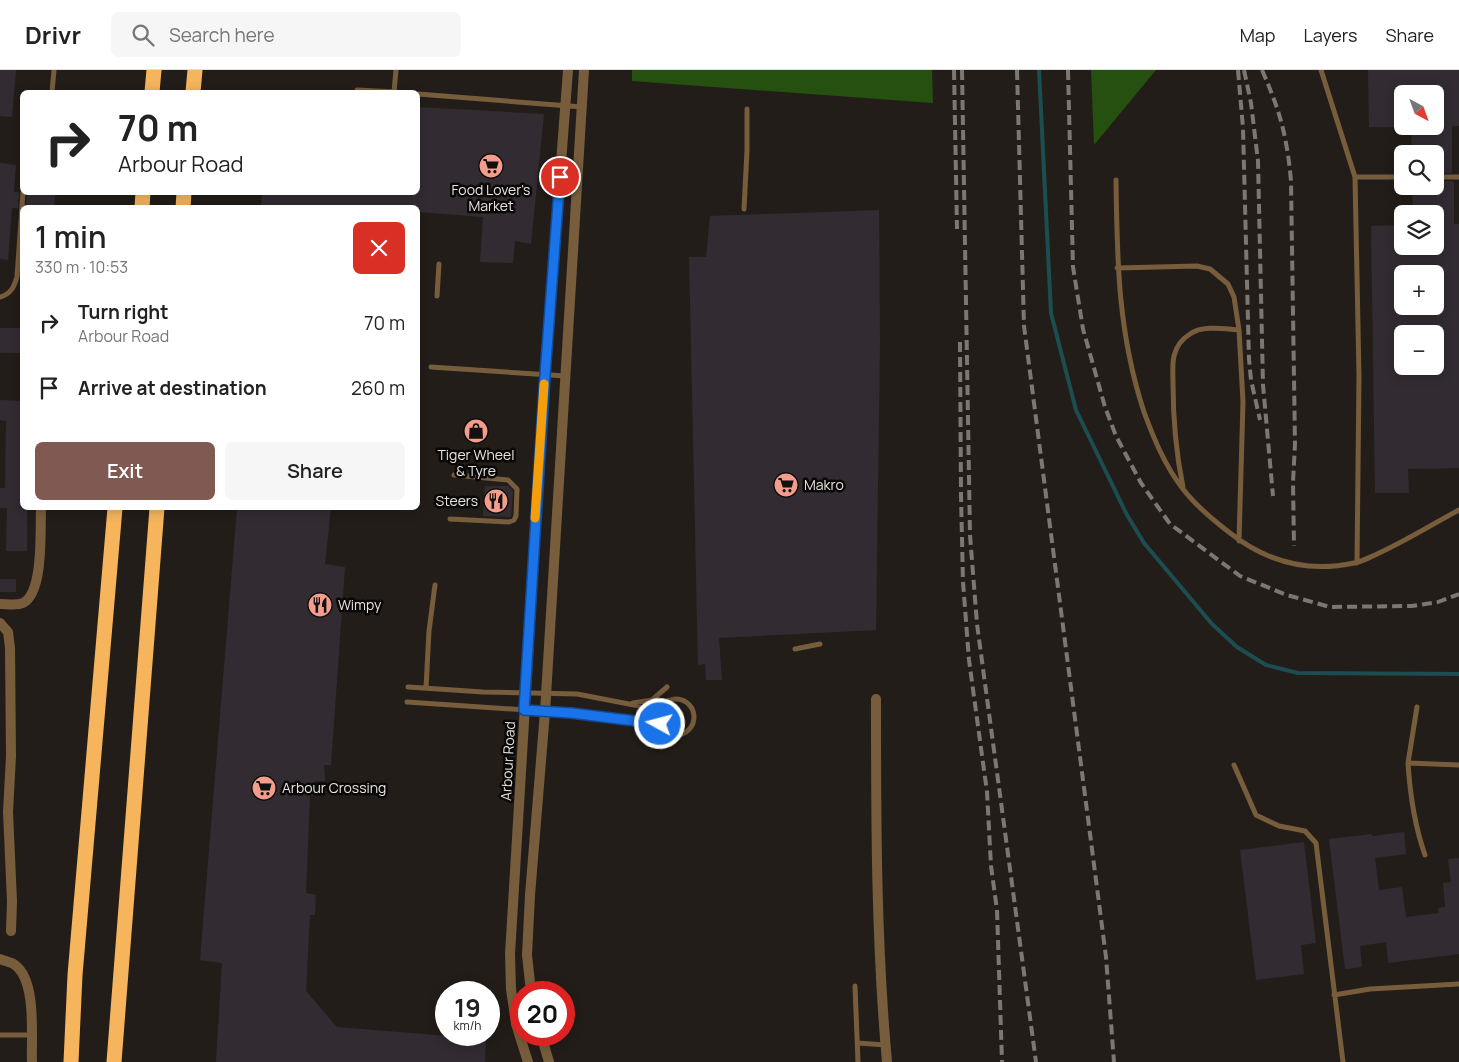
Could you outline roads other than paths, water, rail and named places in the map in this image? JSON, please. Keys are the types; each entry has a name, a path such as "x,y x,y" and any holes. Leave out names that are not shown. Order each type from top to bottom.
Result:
{"highway":[{"path":"152,90 154,70"},
{"path":"193,90 195,70"},
{"path":"70,1062 75,975 115,510"},
{"path":"114,1062 157,510"}],"street":[{"name":"Arbour Road","path":"528,1062 516,1024 511,989 510,954 545,375 568,70"},
{"path":"530,981 527,955 530,895 545,712 584,70"},
{"path":"0,604 19,604 33,594 38,579 41,510"},
{"path":"0,623 8,632 10,648 11,748 8,812 12,901 11,931"},
{"path":"876,699 876,886 887,1062"},
{"path":"0,960 14,964 28,984 32,1062"},
{"path":"544,1046 549,1062"}],"lane":[{"path":"52,90 54,70"},
{"path":"396,70 396,90"},
{"path":"1321,70 1355,177 1359,376 1357,563"},
{"path":"420,94 582,107"},
{"path":"744,210 747,108"},
{"path":"1355,177 1394,177"},
{"path":"1444,177 1459,177"},
{"path":"1116,180 1117,268 1124,330 1138,392 1158,449 1184,490 1204,511 1240,541 1272,558 1284,563 1304,567 1322,567 1357,563 1413,536 1459,510"},
{"path":"0,297 6,296 13,290 17,277 20,234"},
{"path":"437,296 439,264"},
{"path":"1117,268 1197,266 1210,269 1228,284 1234,297 1239,330 1243,402 1240,541"},
{"path":"1184,490 1178,464 1173,399 1174,356 1184,338 1199,330 1239,330"},
{"path":"430,367 566,376"},
{"path":"450,519 509,522 514,520 516,516 517,489 508,480 454,475"},
{"path":"426,688 429,631 435,585"},
{"path":"795,649 820,644"},
{"path":"408,687 483,692 577,694 660,710"},
{"path":"628,704 652,700 667,687"},
{"path":"680,699 690,705 694,716 690,727 681,734 671,734 660,724 658,719 660,710 666,702 680,699"},
{"path":"407,702 571,713 660,724"},
{"path":"1417,708 1408,763 1410,797 1419,838 1425,855"},
{"path":"1408,763 1459,765"},
{"path":"1234,765 1256,815 1280,826 1305,831 1316,843 1343,1062"},
{"path":"1334,995 1370,989 1459,984"},
{"path":"855,986 858,1062"},
{"path":"0,1035 32,1035"},
{"path":"858,1043 885,1045"}],"waterway":[{"path":"1039,70 1051,313 1076,410 1127,515 1144,543 1212,624 1237,647 1266,665 1298,673 1459,674"}],"railway":[{"path":"954,70 957,229"},
{"path":"962,70 970,535 977,624 1036,1062"},
{"path":"1017,70 1024,326 1106,957 1114,1062"},
{"path":"1068,70 1073,267 1083,329 1105,407 1116,436 1141,483 1170,524 1240,576 1287,595 1330,607 1412,606 1438,602 1459,594"},
{"path":"1238,70 1243,128 1249,359 1251,380 1260,420"},
{"path":"1244,70 1251,103 1258,161 1263,385 1273,496"},
{"path":"1262,70 1274,98 1282,124 1291,181 1295,444 1293,482 1294,546"},
{"path":"960,342 963,582 969,660 987,792 991,866 997,910 1002,1062"}],"place":[{"name":"Food Lover's Market","path":"491,166"},
{"name":"Tiger Wheel & Tyre","path":"476,431"},
{"name":"Makro","path":"786,485"},
{"name":"Steers","path":"496,501"},
{"name":"Wimpy","path":"320,605"},
{"name":"Arbour Crossing","path":"264,788"}]}
